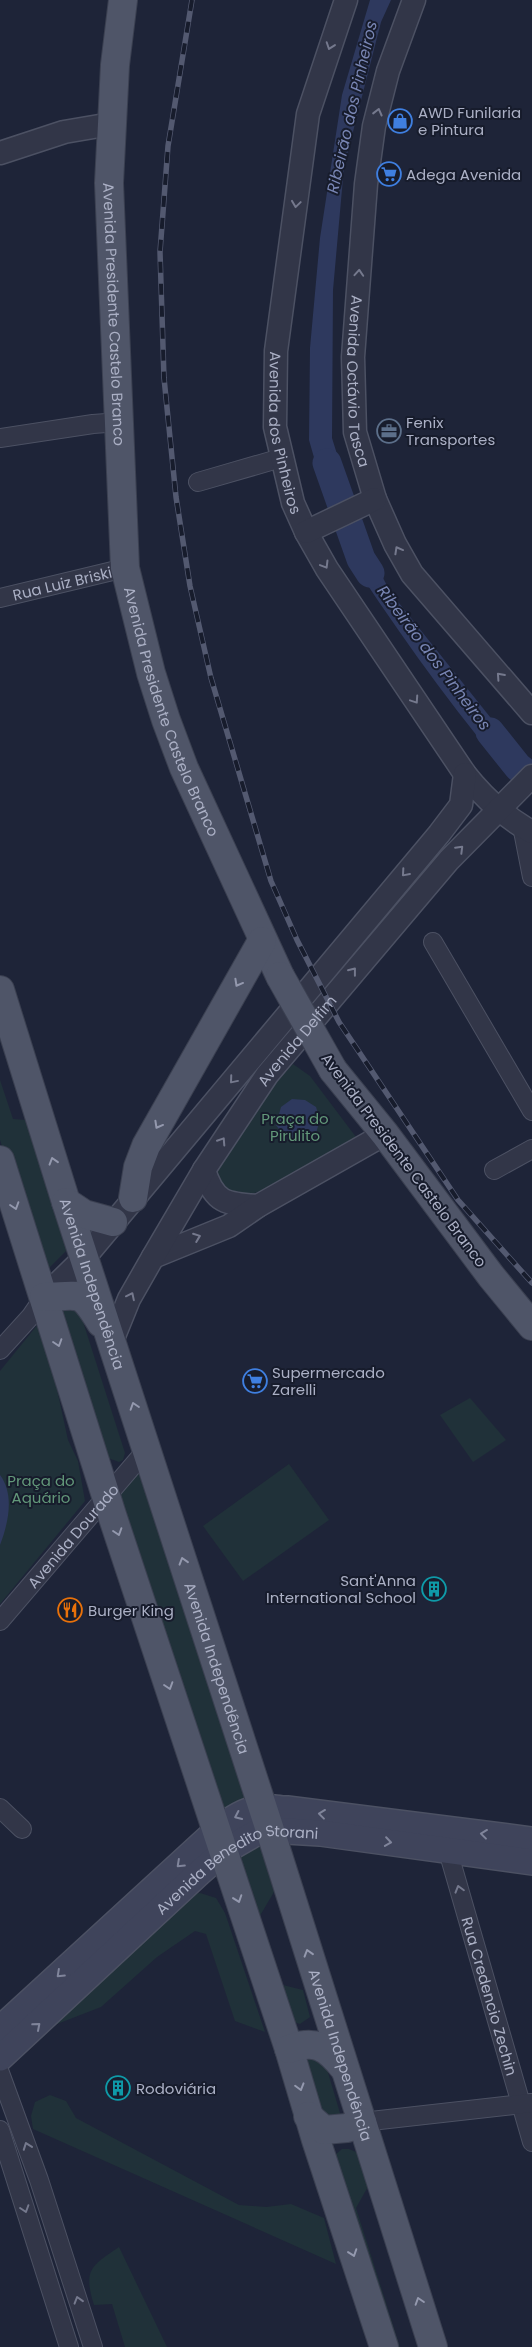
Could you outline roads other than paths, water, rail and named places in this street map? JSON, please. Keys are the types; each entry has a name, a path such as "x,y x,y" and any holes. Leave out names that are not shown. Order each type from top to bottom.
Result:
{"main road":[{"name":"Avenida Presidente Castelo Branco","path":"123,0 114,65 111,124 110,257 120,422 125,568 151,673 184,768 262,941 333,1070 385,1134 491,1276 532,1326"},
{"path":"133,1198 138,1167 146,1146 262,941"},
{"name":"Avenida Independência","path":"0,990 66,1202 267,1819 343,2067 434,2347"},
{"path":"0,1160 107,1498 289,2049 308,2116 384,2347"},
{"path":"66,1202 84,1214 113,1222"},
{"path":"44,1297 80,1296 86,1299 112,1341"},
{"name":"Avenida Benedito Storani","path":"0,2029 220,1842 254,1834 267,1819 320,1833 444,1840 532,1840"},
{"name":"Avenida Benedito Storani","path":"444,1840 532,1862"},
{"name":"Avenida Benedito Storani","path":"0,2058 220,1842"},
{"path":"289,2049 305,2045 322,2047 331,2052 343,2067"},
{"path":"308,2116 324,2130 347,2128 362,2122"}],"street":[{"name":"Avenida dos Pinheiros","path":"346,0 308,114 276,351 273,406 280,458 293,503 310,530 327,569 478,791 506,802 527,829"},
{"name":"Avenida Octávio Tasca","path":"414,0 388,71 374,126 366,184 353,357 353,414 355,432 375,499 395,544 412,574 532,713"},
{"path":"0,153 64,132 111,124"},
{"path":"0,438 93,424 120,422"},
{"path":"198,482 280,458"},
{"path":"310,530 375,499"},
{"name":"Rua Luiz Briski","path":"0,598 125,568"},
{"name":"Avenida Delfim","path":"44,1297 84,1257 453,817 461,804 465,774"},
{"name":"Avenida Delfim","path":"112,1341 129,1298 204,1170 267,1075 443,867 532,776"},
{"path":"527,829 532,877"},
{"path":"433,942 532,1111"},
{"path":"153,1257 229,1226 258,1206 385,1134"},
{"path":"494,1170 532,1149"},
{"path":"204,1170 208,1183 219,1198 231,1204 258,1206"},
{"path":"0,1350 44,1297"},
{"name":"Avenida Dourado","path":"0,1622 147,1449"},
{"path":"0,1808 22,1829"},
{"name":"Rua Credencio Zechin","path":"444,1840 526,2103 532,2142"},
{"path":"0,2073 39,2180 93,2347"},
{"path":"362,2122 526,2103"},
{"path":"0,2130 69,2347"}],"water":[{"path":"370,0 391,0 381,22 344,167 333,290 332,438 350,496 327,503 309,440 310,348 320,238 342,95"},
{"path":"360,535 391,593 522,757 505,770 461,716 420,660 341,545"},
{"path":"292,1099 305,1100 316,1107 320,1120 316,1133 303,1142 286,1139 276,1125 281,1107"},
{"path":"0,1475 5,1483 9,1510 0,1545"}],"waterway":[{"name":"Ribeirão dos Pinheiros","path":"327,463 361,559 370,573"},
{"name":"Ribeirão dos Pinheiros","path":"490,732 518,767 532,778"}],"railway":[{"path":"192,0 168,146 160,252 164,378 176,497 190,586 211,678 271,881 297,940 339,1022 458,1200 532,1283"}],"place":[{"name":"AWD Funilaria e Pintura","path":"400,121"},
{"name":"Adega Avenida","path":"389,174"},
{"name":"Fenix Transportes","path":"389,431"},
{"name":"Supermercado Zarelli","path":"255,1381"},
{"name":"Sant'Anna International School","path":"434,1589"},
{"name":"Burger King","path":"70,1610"},
{"name":"Rodoviária","path":"118,2088"}],"park label":[{"name":"Praça do Pirulito","path":"295,1126"},
{"name":"Praça do Aquário","path":"41,1488"}]}
